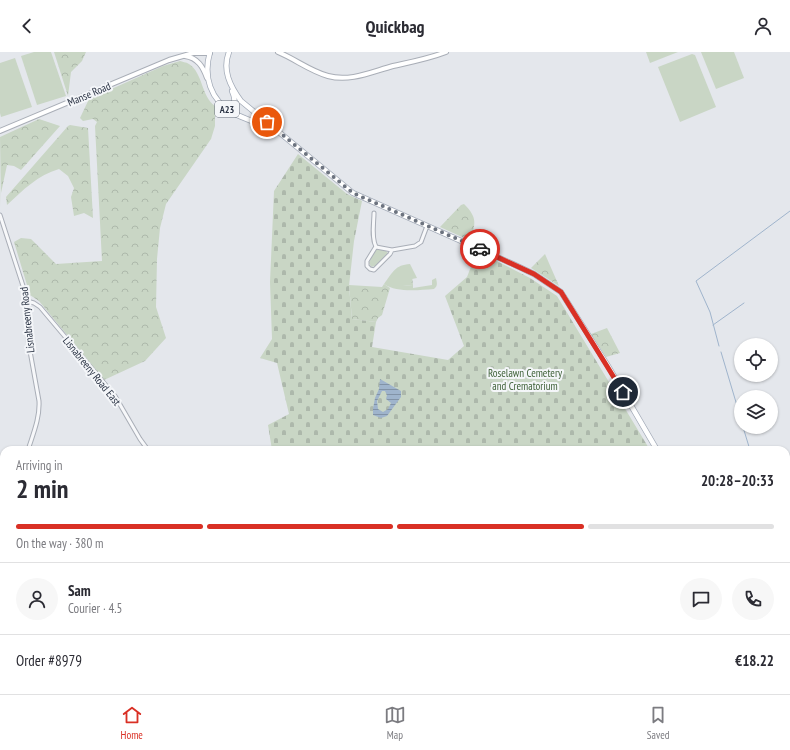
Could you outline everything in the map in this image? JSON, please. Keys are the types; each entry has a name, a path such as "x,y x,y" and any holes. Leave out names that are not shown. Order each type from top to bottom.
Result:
{"main road":[{"name":"A23","path":"210,52 207,65 208,81 211,92 217,100 226,109 233,113 265,126 284,137"},
{"name":"A23","path":"226,109 230,108 234,104 235,98 226,70 229,52"},
{"name":"A23","path":"231,85 241,100 353,193 513,264 548,282 561,292 608,366 655,446"}],"street":[{"name":"Manse Road","path":"0,131 179,56 210,52"},
{"path":"278,52 319,73 342,78 363,76 391,67 427,59 446,52"},
{"path":"179,56 189,57 198,61 208,81"},
{"path":"374,213 373,235 376,247 367,261 367,266 374,270 392,250"},
{"name":"Lisnabreeny Road","path":"0,215 22,280 27,301 28,340 39,410 38,420 29,446"},
{"path":"376,247 392,250 415,246 421,242 427,226"},
{"name":"Lisnabreeny Road East","path":"27,301 40,307 115,396 145,446"}],"green space":[{"path":"34,52 51,52 66,96 37,105 21,56"},
{"path":"54,52 86,52 82,61 71,72 68,96"},
{"path":"646,52 678,52 650,63"},
{"path":"701,52 734,52 744,78 716,89"},
{"path":"692,54 695,55 716,107 680,122 658,67"},
{"path":"15,58 32,107 1,117 0,63"},
{"path":"180,61 188,63 194,68 210,102 215,106 215,126 211,139 166,204 160,228 157,259 156,307 166,338 145,361 104,380 39,301 30,295 14,242 21,238 31,239 56,264 102,261 95,126 97,122 93,119 83,121 80,118 89,99 163,66"},
{"path":"39,119 60,126 21,170 14,166 7,165 1,193 1,208 0,137"},
{"path":"70,125 88,128 93,218 84,213 74,216 71,197 74,188 68,176 59,169 38,179 7,205 6,197"},
{"name":"Roselawn Cemetery and Crematorium","path":"298,154 347,194 362,201 354,241 349,286 352,319 376,322 372,347 448,360 464,346 445,296 467,277 477,251 530,278 557,296 648,446 271,446 268,425 289,414 277,363 260,358 272,339 270,282 274,191"},
{"path":"464,204 472,213 474,221 474,230 471,241 440,227 461,205"},
{"path":"375,249 385,250 388,253 375,266 371,267 369,263"},
{"path":"545,254 559,286 531,268"},
{"path":"410,264 417,278 412,279 412,276 403,283 403,286 413,285 413,288 432,285 432,280 436,278 436,287 434,289 402,290 389,287 384,284 392,273 398,268"},
{"path":"412,276 413,285 403,286 402,277"},
{"path":"384,284 390,288 382,315 376,322 352,319 349,285 382,287"},
{"path":"607,328 620,353 606,357 591,334"}],"water":[{"path":"380,379 401,391 401,397 387,416 381,418 373,415 375,398 379,389","holes":["382,391 385,391 387,395 386,399 391,403 388,409 383,412 378,409 377,401"]}],"waterway":[{"path":"719,346 710,312 696,281 790,211"},
{"path":"713,325 744,303"},
{"path":"721,352 734,396"},
{"path":"745,434 749,446"}],"way so far":[{"path":"267,122 353,193 480,249"}],"route":[{"path":"480,249 534,274 561,292 623,392"}]}
